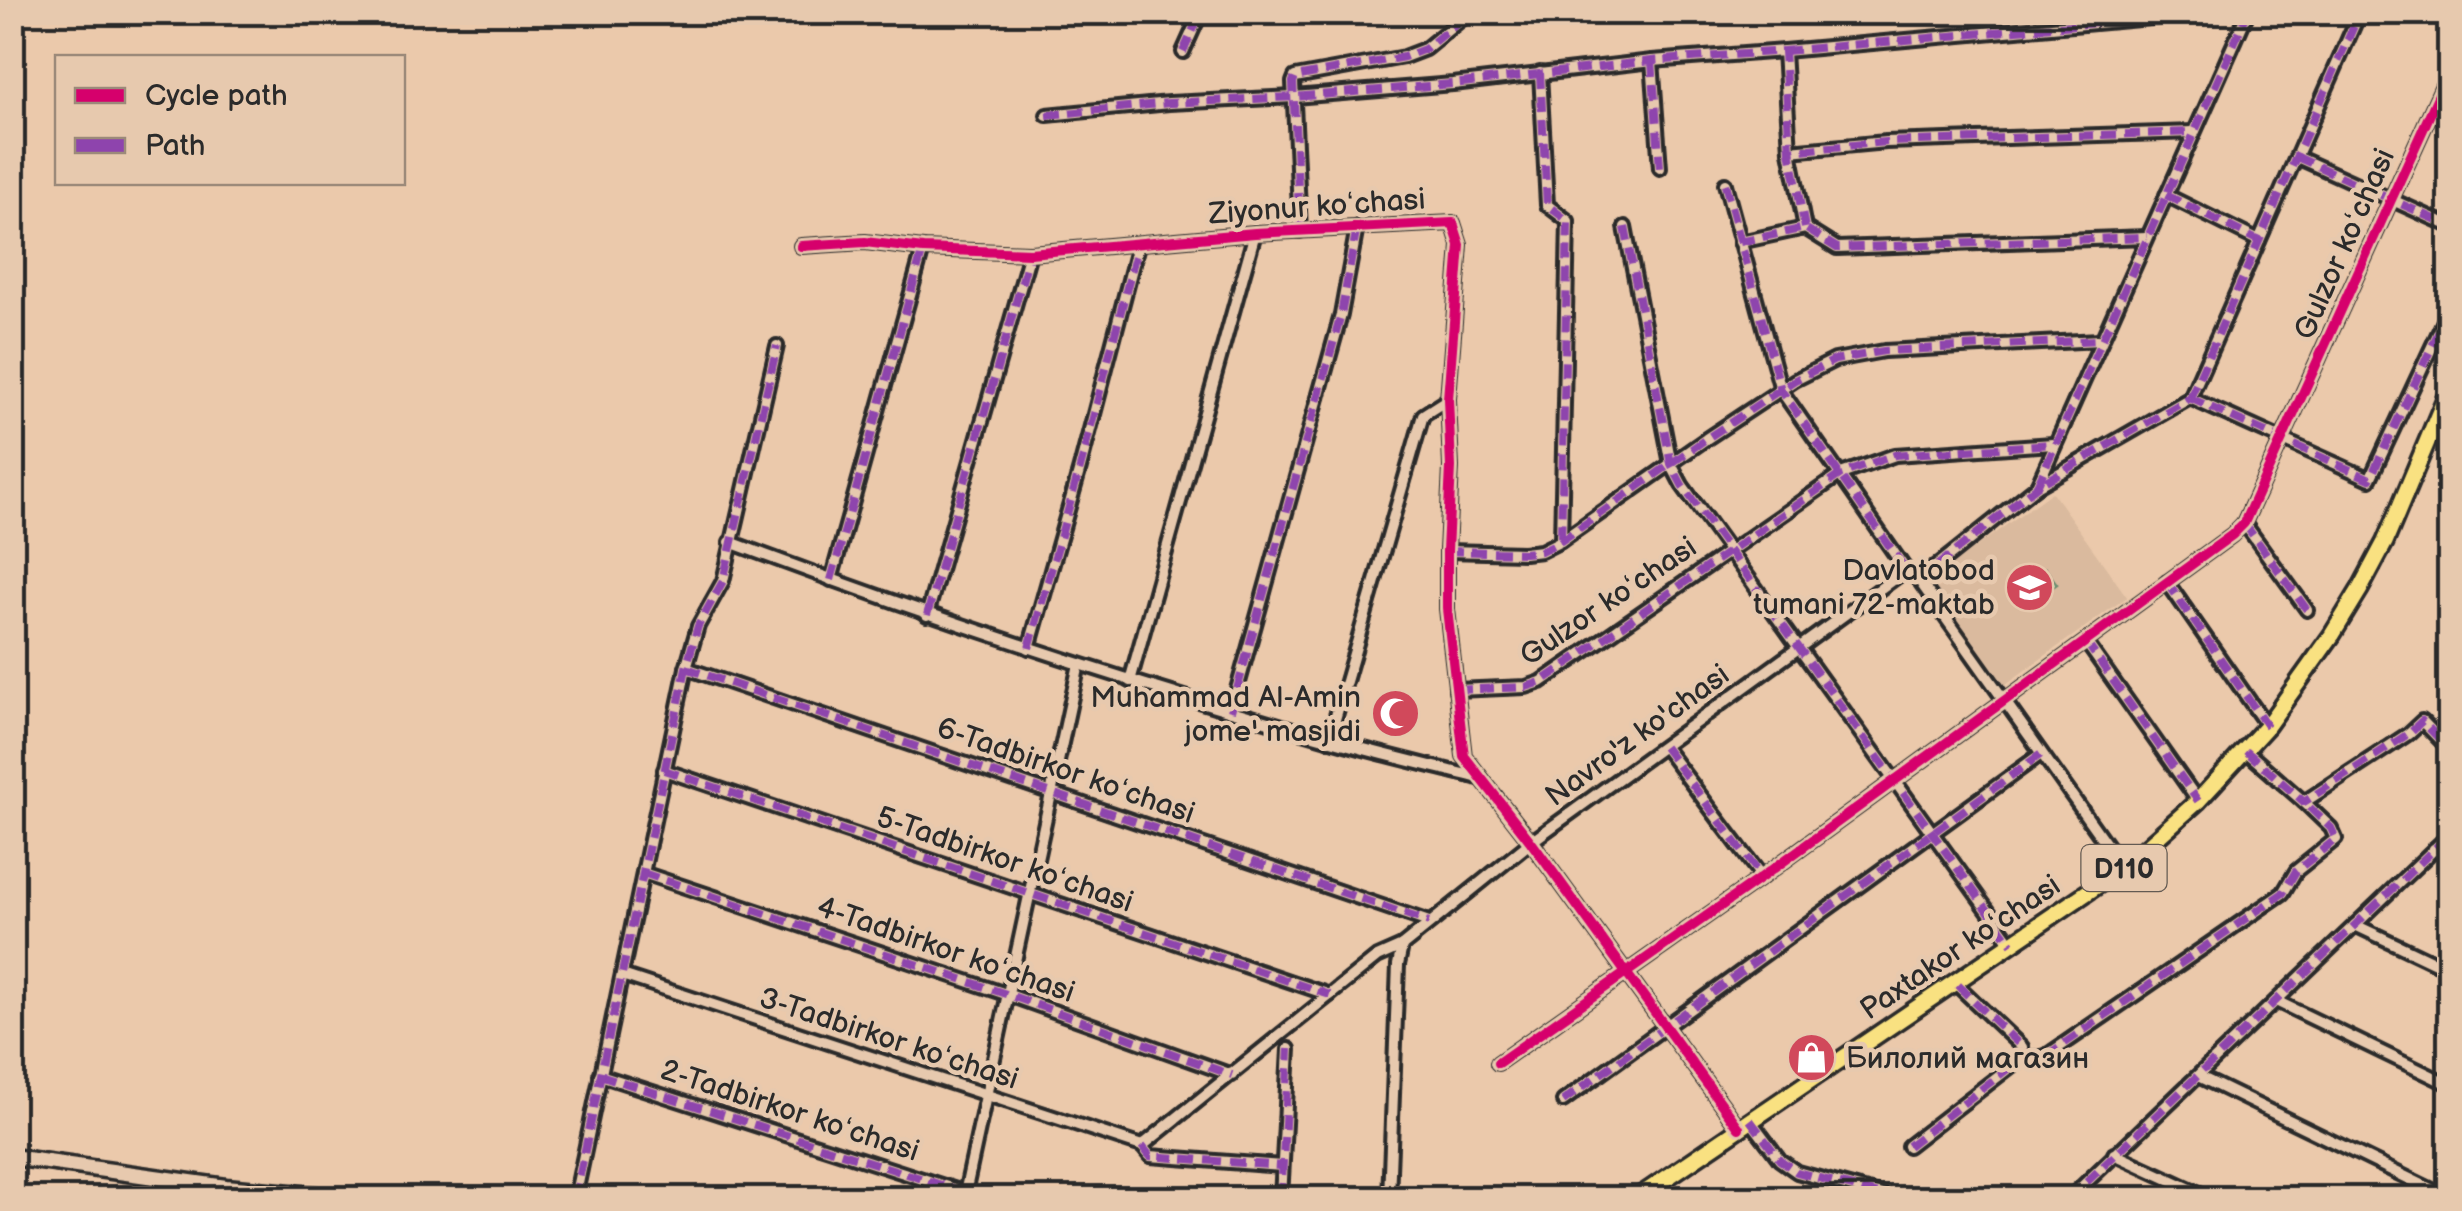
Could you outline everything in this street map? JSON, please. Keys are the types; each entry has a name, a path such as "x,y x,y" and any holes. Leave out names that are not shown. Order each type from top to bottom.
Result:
{"main road":[{"name":"Paxtakor koʻchasi","path":"1637,1198 2123,868 2198,802 2267,726 2360,589 2385,542 2450,387"},
{"path":"12,1157 226,1187 346,1198"}],"street":[{"path":"1183,52 1201,12"},
{"path":"1300,231 1295,77 1350,69 1414,53 1470,12"},
{"path":"1972,14 1984,12"},
{"path":"2054,12 2056,26"},
{"path":"1047,114 1169,102 1294,97 1652,61 2217,12"},
{"path":"2037,486 2248,12"},
{"path":"1919,580 2037,486 2190,398 2360,12"},
{"path":"1784,51 1790,151 1805,228"},
{"path":"1652,61 1660,168"},
{"name":"Gulzor koʻchasi","path":"2244,522 2450,70"},
{"path":"1540,73 1547,205 1568,221 1561,541"},
{"path":"1790,151 1886,142 2194,132"},
{"path":"2297,157 2450,226"},
{"path":"1725,184 1781,390 1906,570 1919,580 2123,868"},
{"path":"2166,195 2259,240"},
{"name":"Ziyonur koʻchasi","path":"801,246 865,242 923,249 1030,253 1255,233 1453,223 1460,245 1448,399 1447,609 1464,756 1664,1027 1744,1124 1797,1172 1893,1198"},
{"path":"1231,711 1341,315 1357,227"},
{"name":"Gulzor koʻchasi","path":"1625,227 1671,464 1797,650 2012,944"},
{"path":"1740,242 1805,228 1838,248 2147,237"},
{"path":"1130,681 1255,233"},
{"path":"1029,648 1138,246"},
{"path":"831,580 923,249"},
{"path":"927,614 1030,253"},
{"path":"2190,398 2370,479 2450,308"},
{"path":"1447,551 1542,551 1812,370 1860,353 2100,340"},
{"path":"575,1198 686,668 698,626 723,581 776,346"},
{"path":"1329,740 1423,415 1448,399"},
{"name":"Gulzor koʻchasi","path":"1456,690 1526,687 1542,682 1840,474 1895,455 2053,444"},
{"path":"1498,1063 1762,877 2244,522 2308,610"},
{"path":"730,542 927,614 1130,681 1329,740 1480,778"},
{"name":"Navro'z ko'chasi","path":"1142,1146 1377,956 1402,946 1531,842 1906,570"},
{"path":"2167,582 2267,726"},
{"path":"2086,642 2198,802"},
{"path":"965,1196 1080,664"},
{"name":"6-Tadbirkor koʻchasi","path":"686,668 1429,922"},
{"path":"2304,802 2422,721 2450,750"},
{"path":"1664,747 1762,877"},
{"path":"1908,1146 2023,1057 2049,1054 2282,893 2296,870 2336,839 2331,828 2246,750"},
{"path":"1563,1100 2042,754"},
{"name":"5-Tadbirkor koʻchasi","path":"664,770 1330,995"},
{"path":"2070,1198 2450,834"},
{"path":"2434,848 2450,856"},
{"name":"4-Tadbirkor koʻchasi","path":"643,873 1009,995 1232,1075"},
{"path":"2354,924 2450,970"},
{"path":"1389,1198 1398,965 1402,946"},
{"name":"3-Tadbirkor koʻchasi","path":"622,975 1142,1146 1150,1156 1282,1166"},
{"path":"1956,984 2022,1048 2023,1057"},
{"path":"2276,1001 2450,1084"},
{"path":"1281,1198 1289,1049"},
{"name":"2-Tadbirkor koʻchasi","path":"600,1075 965,1196"},
{"path":"2198,1076 2450,1198"},
{"path":"2114,1154 2210,1198"}],"shaded area":[{"name":"Davlatobod tumani 72-maktab","path":"2052,492 2127,597 2003,686 1931,593 1948,580 1941,572"}],"green space":[{"path":"2045,568 2057,584 2027,605 2015,589"}],"marked path":[{"path":"1183,52 1201,12"},
{"path":"1300,231 1295,77 1404,57 1425,49 1470,12"},
{"path":"1972,14 1984,12"},
{"path":"1784,51 2217,12"},
{"path":"2037,486 2248,12"},
{"path":"2190,398 2360,12"},
{"path":"1047,115 1453,84 1652,61 1784,51 1790,151"},
{"path":"1652,61 1660,168"},
{"path":"1540,73 1547,205 1568,221 1561,541"},
{"path":"1805,228 1790,151 1886,142 2194,132"},
{"path":"2297,157 2450,226"},
{"path":"1725,184 1781,390 1906,570"},
{"path":"2166,195 2259,241"},
{"path":"1231,711 1341,315 1357,227"},
{"path":"1625,227 1671,464 1682,485 2012,944"},
{"path":"1740,242 1805,228 1837,248 2147,237"},
{"path":"1029,648 1138,245"},
{"path":"831,580 923,249"},
{"path":"927,615 1030,253"},
{"path":"2190,398 2370,479 2450,308"},
{"path":"1447,551 1541,551 1795,380 1835,360 1884,351 2100,340"},
{"path":"575,1198 686,668 698,626 723,581 777,346"},
{"path":"1919,580 2037,486 2190,398"},
{"path":"1456,690 1526,687 1541,682 1841,474 1895,455 2053,444"},
{"path":"2244,523 2307,610"},
{"path":"2167,582 2267,726"},
{"path":"2086,642 2198,801"},
{"path":"686,668 1429,922"},
{"path":"2246,751 2304,802 2422,721 2450,750"},
{"path":"1664,747 1762,877"},
{"path":"1563,1101 2041,754"},
{"path":"664,770 1330,995"},
{"path":"2023,1057 2049,1054 2283,893 2296,871 2336,839 2331,828 2304,802"},
{"path":"2070,1198 2450,834"},
{"path":"643,873 1009,995 1232,1075"},
{"path":"1908,1146 2023,1057 2022,1047 1956,984"},
{"path":"1281,1198 1289,1049"},
{"path":"600,1075 966,1193"},
{"path":"1750,1120 1780,1160 1797,1172 1893,1198"},
{"path":"1142,1146 1150,1156 1282,1166"}],"cycle path":[{"path":"1498,1063 1762,877 2244,523 2450,70"},
{"path":"801,246 865,242 923,249 1030,253 1255,233 1453,223 1460,245 1448,399 1451,467 1447,609 1464,756 1739,1128"}],"place":[{"name":"Davlatobod tumani 72-maktab","path":"2030,587"},
{"name":"Muhammad Al-Amin jome' masjidi","path":"1396,714"},
{"name":"Билолий магазин","path":"1811,1058"}]}
